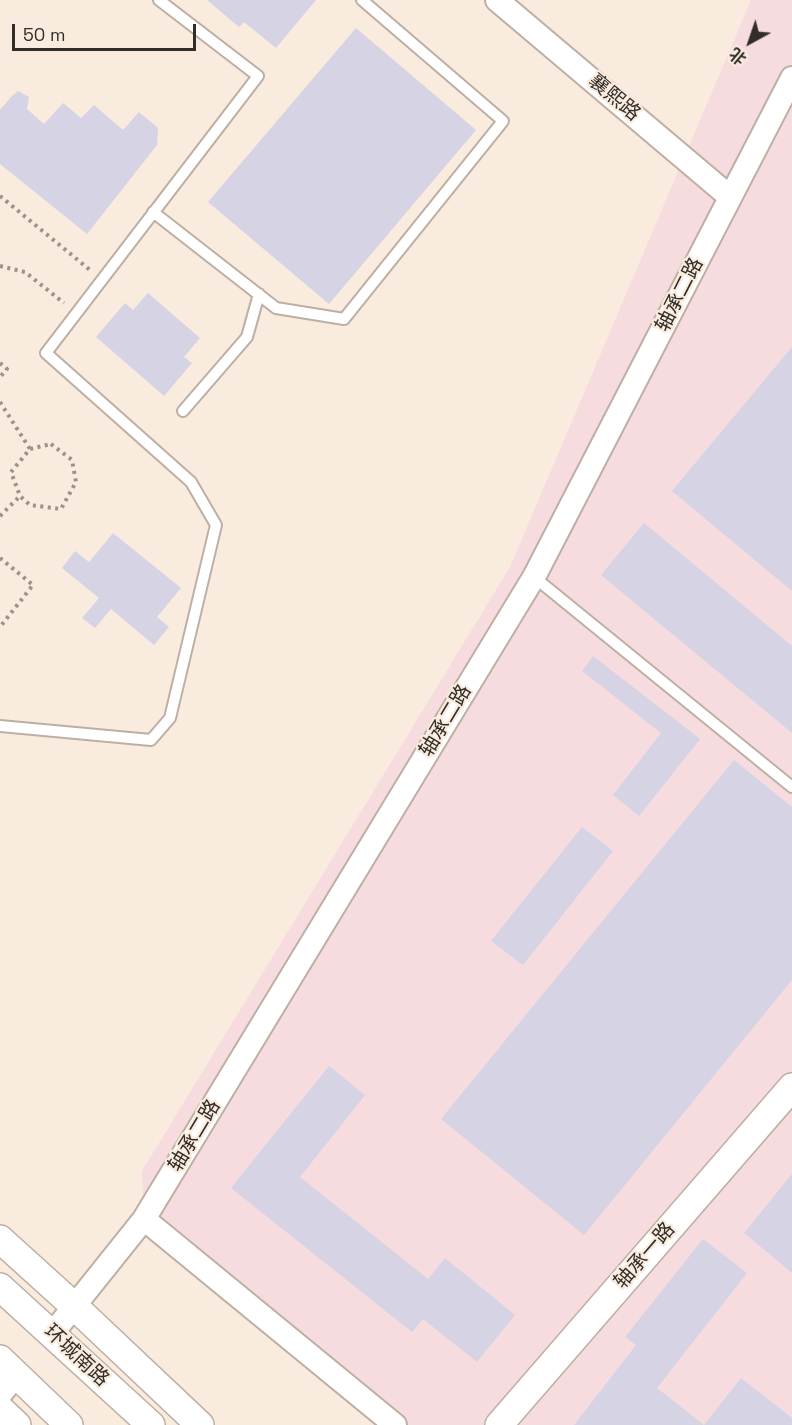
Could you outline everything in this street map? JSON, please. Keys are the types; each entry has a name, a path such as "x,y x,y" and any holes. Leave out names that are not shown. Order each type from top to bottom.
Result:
{"street":[{"name":"襄熙路","path":"497,0 730,197"},
{"name":"轴承二路","path":"52,1334 144,1219 534,577 792,78"},
{"name":"轴承一路","path":"499,1425 792,1087"},
{"path":"144,1219 395,1425"},
{"path":"0,1239 200,1425"},
{"name":"环城南路","path":"0,1287 151,1425"},
{"path":"5,1376 69,1425"},
{"path":"0,1409 17,1425"}],"lane":[{"path":"0,726 151,740 170,718 216,525 191,482 46,353 258,76 159,0"},
{"path":"153,212 276,308 344,319 503,121 362,0"},
{"path":"183,411 247,337 259,294"},
{"path":"534,577 792,787"}],"path":[{"path":"0,196 101,280"},
{"path":"0,266 25,272 76,313"},
{"path":"0,363 7,369 0,377"},
{"path":"0,402 30,449"},
{"path":"51,444 72,460 76,482 61,509 30,505 20,496 11,472 30,449 51,444"},
{"path":"0,516 20,496"},
{"path":"0,558 33,585 0,627"}],"shaded area":[{"path":"751,0 792,0 792,1425 389,1425 144,1219 142,1171 510,567"}],"building":[{"path":"207,0 316,0 276,48 244,22 239,27"},
{"path":"356,28 476,130 329,304 208,202"},
{"path":"18,91 29,97 27,109 44,124 63,103 81,118 94,105 123,130 139,112 158,128 157,145 87,234 0,164 0,110"},
{"path":"148,293 200,338 184,357 192,363 164,396 96,337 125,303 133,310"},
{"path":"792,347 792,591 672,491"},
{"path":"644,523 792,646 792,733 601,575"},
{"path":"113,533 181,588 157,617 169,627 154,645 111,609 95,628 82,618 99,598 62,568 75,551 89,562"},
{"path":"593,656 700,739 639,816 613,795 661,733 582,671"},
{"path":"734,760 792,807 792,980 584,1235 441,1119"},
{"path":"582,827 613,851 523,965 491,941"},
{"path":"329,1066 365,1095 300,1177 428,1279 445,1258 515,1315 477,1362 423,1319 412,1332 231,1188"},
{"path":"792,1174 792,1273 744,1233"},
{"path":"703,1239 747,1273 657,1388 704,1425 574,1425 636,1345 625,1337"},
{"path":"741,1378 792,1418 792,1425 704,1425"}]}
